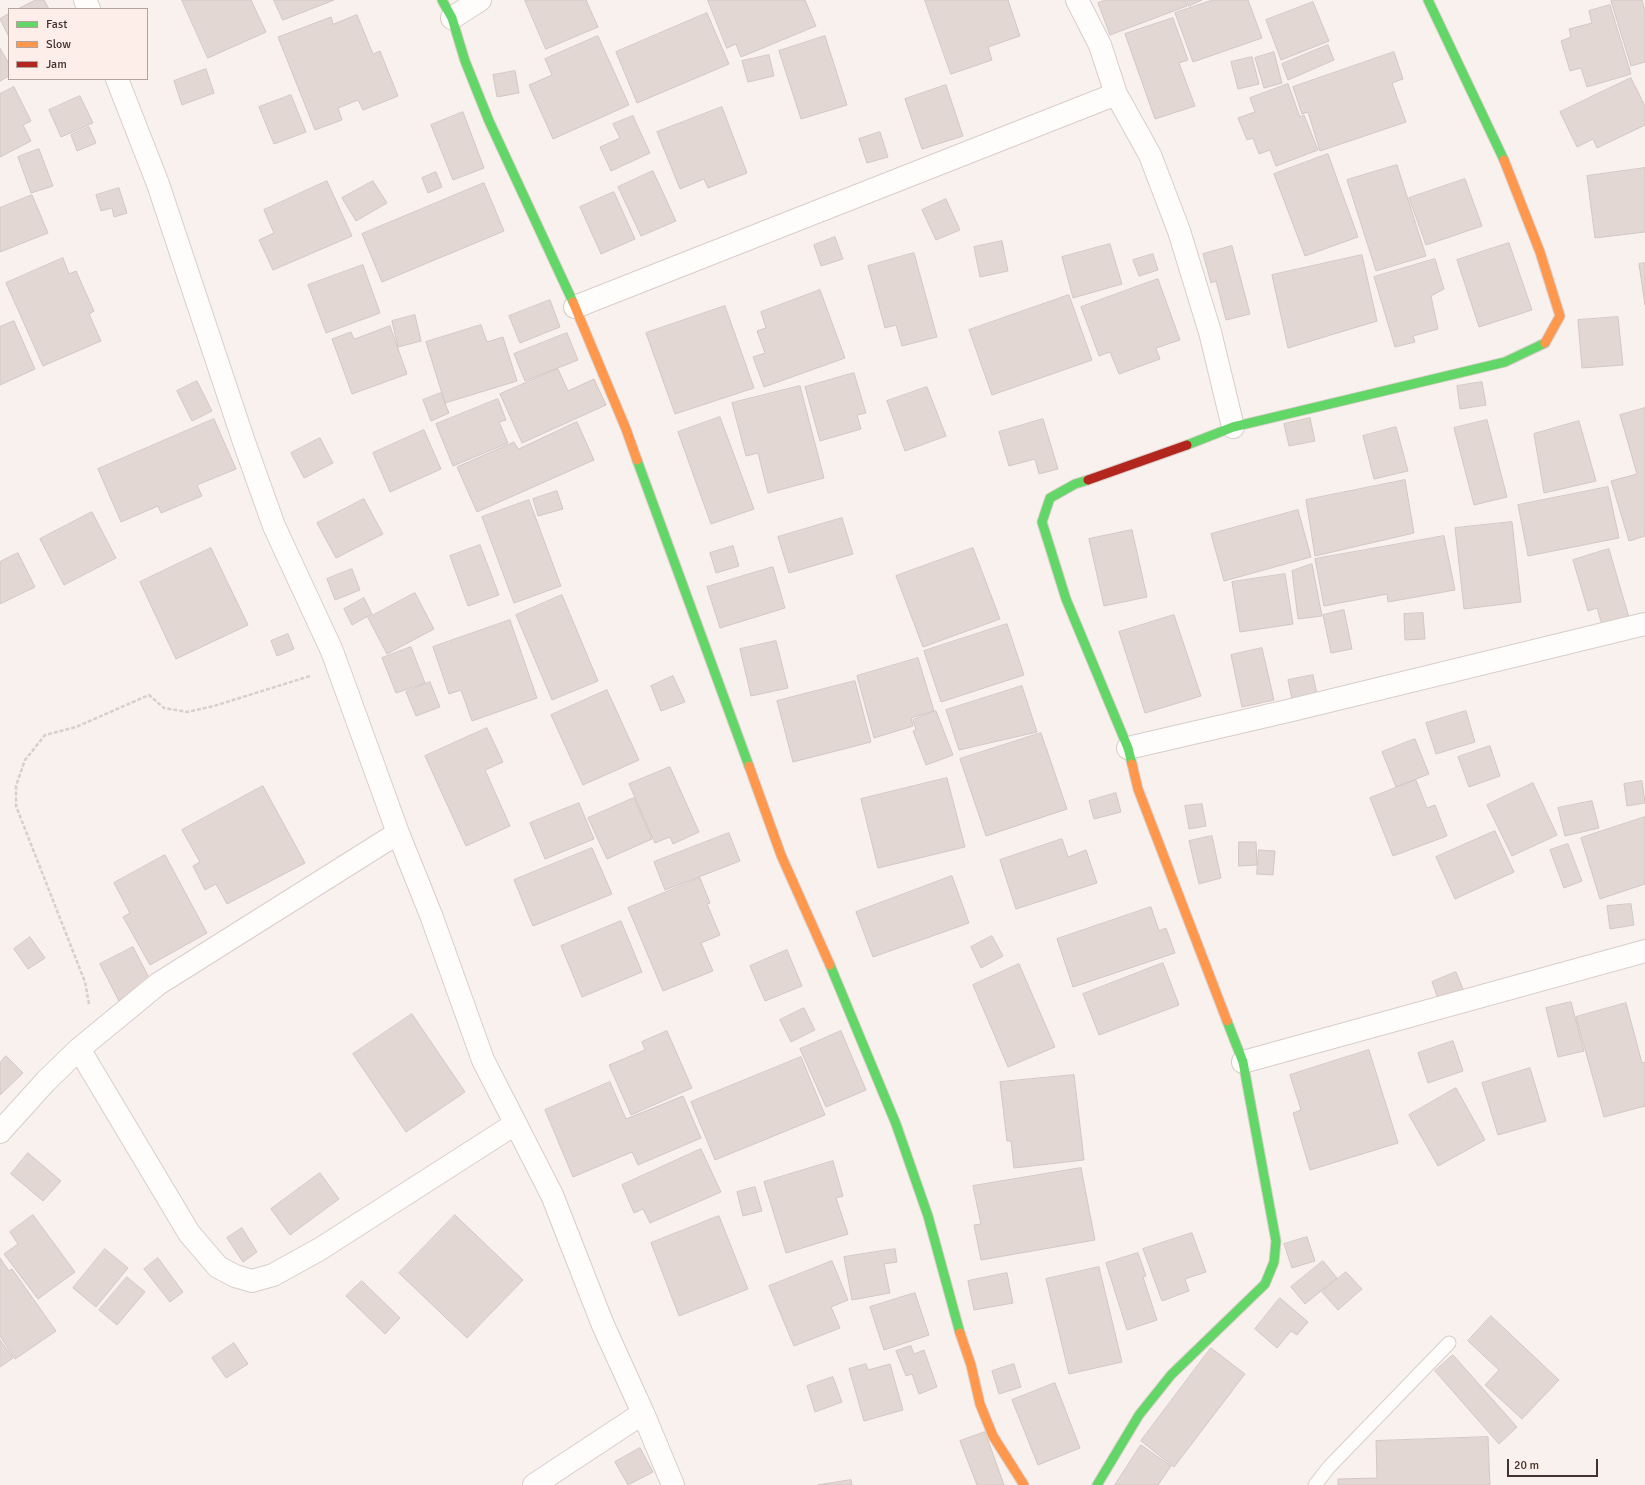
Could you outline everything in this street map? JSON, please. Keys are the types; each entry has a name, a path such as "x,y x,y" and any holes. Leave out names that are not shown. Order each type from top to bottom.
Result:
{"street":[{"path":"480,0 447,9 465,61 489,121 575,307 626,429 780,855 845,999 896,1124 928,1216 954,1317 971,1365 980,1404 993,1436 1024,1485"},
{"path":"1077,0 1100,44 1116,94 1150,155 1179,231 1210,332 1233,427"},
{"path":"1097,1485 1139,1415 1171,1375 1265,1284 1274,1262 1276,1240 1243,1062 1138,789 1128,748 1066,599 1042,522 1050,498 1076,484 1153,458 1233,427 1505,362 1545,344 1560,316 1540,252 1499,148 1428,0"},
{"path":"117,80 158,184 244,442 274,526 332,651 398,833 431,915 483,1060 552,1195 604,1325 673,1485"},
{"path":"575,307 1116,94"},
{"path":"1128,748 1300,709 1645,624"},
{"path":"0,1132 46,1081 79,1049 158,984 398,833"},
{"path":"1243,1062 1645,951"},
{"path":"79,1049 189,1233 218,1267 235,1276 252,1281 273,1275 320,1249 515,1124"},
{"path":"534,1485 643,1413"}],"lane":[{"path":"1315,1485 1329,1467 1449,1343"}],"path":[{"path":"89,1008 85,982 16,806 16,786 25,760 45,735 76,727 149,695 164,708 187,712 214,706 310,676"}],"building":[{"path":"36,0 44,0 48,8 20,8"},
{"path":"182,0 251,0 266,32 208,58"},
{"path":"274,0 334,0 283,20"},
{"path":"525,0 586,0 598,27 546,49"},
{"path":"708,0 805,0 816,26 741,57 736,44 727,48"},
{"path":"925,0 1008,0 1020,36 988,47 992,60 951,74"},
{"path":"1106,0 1185,0 1187,6 1110,35 1098,3"},
{"path":"1187,0 1202,0 1189,6"},
{"path":"1213,0 1248,0 1262,38 1193,62 1175,13"},
{"path":"1642,0 1645,11 1645,62 1631,66 1611,1"},
{"path":"1313,2 1329,41 1281,60 1266,20"},
{"path":"1610,5 1631,74 1587,87 1581,68 1570,71 1561,41 1571,37 1569,29 1592,23 1589,11"},
{"path":"707,13 729,64 637,103 616,52"},
{"path":"8,15 8,35 0,19"},
{"path":"357,15 373,54 380,51 398,96 363,110 358,100 338,108 342,120 315,130 278,37 331,17 333,24"},
{"path":"1173,18 1188,60 1179,63 1195,106 1155,119 1125,34"},
{"path":"598,36 629,105 553,139 529,85 552,75 545,59"},
{"path":"825,36 847,105 801,119 779,51"},
{"path":"1328,45 1334,60 1288,80 1282,64"},
{"path":"0,48 8,62 8,77 0,81"},
{"path":"1274,52 1282,83 1264,88 1255,58"},
{"path":"1394,52 1403,79 1392,83 1406,122 1320,151 1308,112 1302,114 1293,87"},
{"path":"769,55 774,76 748,82 742,61"},
{"path":"1252,57 1259,84 1238,89 1231,62"},
{"path":"206,69 214,93 182,105 174,81"},
{"path":"515,71 519,93 497,97 493,75"},
{"path":"1631,78 1645,106 1645,125 1597,148 1593,139 1577,147 1560,112"},
{"path":"1288,84 1300,117 1304,115 1318,150 1276,166 1270,150 1259,154 1253,138 1247,140 1238,118 1255,112 1250,98"},
{"path":"946,85 963,136 922,149 905,99"},
{"path":"14,87 31,121 23,125 31,141 0,157 0,94"},
{"path":"291,95 306,132 274,144 259,107"},
{"path":"80,96 93,123 61,137 49,110"},
{"path":"722,107 747,173 708,188 704,179 680,189 657,132"},
{"path":"463,112 484,168 453,180 431,125"},
{"path":"633,116 650,153 611,171 600,147 620,138 613,124"},
{"path":"89,127 96,143 77,151 71,135"},
{"path":"880,132 888,157 867,163 859,139"},
{"path":"39,149 53,186 31,193 18,157"},
{"path":"1328,154 1358,237 1305,256 1274,174"},
{"path":"1397,165 1426,256 1376,271 1347,180"},
{"path":"1645,168 1645,232 1595,238 1587,176"},
{"path":"653,171 676,221 641,236 618,187"},
{"path":"436,172 442,187 428,193 422,178"},
{"path":"1465,179 1482,226 1426,245 1409,198"},
{"path":"327,181 352,236 273,270 259,240 274,233 264,210"},
{"path":"373,181 387,203 356,221 342,198"},
{"path":"484,183 504,231 382,282 362,234"},
{"path":"119,188 127,213 114,217 112,208 101,211 96,195"},
{"path":"614,192 635,239 601,254 580,207"},
{"path":"32,195 48,233 0,252 0,208"},
{"path":"946,199 960,230 936,240 922,210"},
{"path":"835,237 843,259 821,266 814,245"},
{"path":"1002,241 1008,271 980,277 974,247"},
{"path":"1509,243 1532,310 1479,327 1457,260"},
{"path":"1110,244 1122,284 1073,298 1062,257"},
{"path":"1232,246 1250,314 1226,320 1216,281 1211,283 1203,254"},
{"path":"914,253 937,337 902,346 896,325 885,328 868,266"},
{"path":"1153,254 1158,270 1139,276 1133,260"},
{"path":"1362,255 1377,321 1288,348 1272,275"},
{"path":"63,258 69,274 76,271 94,311 89,314 101,341 43,366 6,283"},
{"path":"1435,259 1444,289 1431,296 1438,329 1413,336 1415,342 1395,347 1374,277"},
{"path":"1645,263 1645,305 1639,264"},
{"path":"363,265 380,313 326,333 308,285"},
{"path":"1158,279 1180,340 1156,348 1160,359 1119,374 1110,352 1099,356 1081,307"},
{"path":"820,290 845,358 764,387 753,357 765,353 757,331 766,328 761,312"},
{"path":"1069,295 1092,360 992,395 969,330"},
{"path":"550,300 560,327 520,343 509,316"},
{"path":"725,306 754,388 675,414 646,333"},
{"path":"415,315 421,341 398,347 392,321"},
{"path":"1618,317 1623,365 1582,368 1578,320"},
{"path":"14,321 35,369 0,385 0,327"},
{"path":"481,325 487,342 503,337 517,381 445,403 426,342"},
{"path":"390,326 407,374 352,394 332,339 351,332 354,339"},
{"path":"567,333 578,360 525,381 514,354"},
{"path":"558,369 568,391 594,379 606,405 522,443 500,394"},
{"path":"854,373 866,413 857,415 861,429 820,441 805,387"},
{"path":"197,381 212,411 192,421 177,391"},
{"path":"1482,382 1486,405 1460,409 1457,386"},
{"path":"800,386 824,478 768,493 758,453 746,456 732,403"},
{"path":"927,387 946,436 905,451 887,401"},
{"path":"441,393 449,413 431,421 423,400"},
{"path":"498,399 506,420 499,422 508,443 453,466 436,424"},
{"path":"1645,408 1645,536 1629,541 1611,481 1637,474 1620,415"},
{"path":"720,417 754,509 711,524 678,432"},
{"path":"1310,418 1315,441 1289,446 1284,424"},
{"path":"214,419 236,469 197,485 202,496 161,513 158,506 121,522 98,469"},
{"path":"1043,419 1058,469 1039,474 1035,459 1009,466 999,432"},
{"path":"1487,420 1507,497 1474,505 1454,428"},
{"path":"1579,421 1596,481 1544,493 1534,434"},
{"path":"577,422 594,460 477,512 457,467 514,442 518,449"},
{"path":"1396,427 1408,471 1374,479 1363,436"},
{"path":"424,430 441,469 390,492 373,453"},
{"path":"320,438 333,463 304,478 291,453"},
{"path":"1405,480 1414,533 1315,556 1306,500"},
{"path":"1608,487 1619,538 1528,556 1518,505"},
{"path":"557,491 563,509 538,516 533,499"},
{"path":"364,499 383,534 336,558 317,523"},
{"path":"529,500 561,586 514,603 482,517"},
{"path":"1298,510 1311,557 1224,581 1211,534"},
{"path":"92,512 116,558 64,585 40,539"},
{"path":"842,518 853,554 789,573 778,537"},
{"path":"1512,522 1521,602 1464,609 1455,528"},
{"path":"1132,530 1147,597 1104,606 1089,539"},
{"path":"1444,536 1455,590 1388,602 1387,594 1324,606 1315,559"},
{"path":"480,545 499,595 468,606 450,556"},
{"path":"733,546 739,566 716,573 710,553"},
{"path":"211,548 248,625 176,659 140,582"},
{"path":"973,548 1000,619 923,647 896,576"},
{"path":"1609,549 1630,621 1603,628 1597,608 1588,611 1573,560"},
{"path":"18,553 35,587 0,604 0,562"},
{"path":"1312,564 1322,616 1298,619 1292,571"},
{"path":"773,567 785,608 720,628 707,587"},
{"path":"352,569 360,590 335,600 327,579"},
{"path":"1285,574 1293,624 1240,632 1232,582"},
{"path":"415,593 434,629 387,654 368,618"},
{"path":"562,595 598,681 552,700 516,615"},
{"path":"364,598 372,614 352,625 344,609"},
{"path":"1344,610 1352,649 1331,653 1323,615"},
{"path":"1423,613 1425,639 1405,640 1404,614"},
{"path":"1174,615 1201,696 1145,713 1119,632"},
{"path":"510,620 537,698 472,721 461,690 449,694 433,647"},
{"path":"1007,624 1024,675 941,702 924,651"},
{"path":"288,634 294,649 277,656 271,641"},
{"path":"776,641 788,688 751,696 740,649"},
{"path":"411,647 425,683 396,693 382,658"},
{"path":"1262,648 1274,700 1242,707 1231,655"},
{"path":"918,658 934,711 911,718 913,726 874,738 857,676"},
{"path":"1313,675 1318,699 1293,704 1288,680"},
{"path":"673,676 685,702 661,711 651,686"},
{"path":"855,681 871,742 793,762 777,701"},
{"path":"430,682 440,707 416,716 406,692"},
{"path":"1022,686 1037,732 959,750 946,710"},
{"path":"607,690 639,760 583,785 551,715"},
{"path":"936,711 953,755 926,765 913,731 916,730 913,720"},
{"path":"1466,711 1475,742 1436,754 1426,723"},
{"path":"487,728 503,762 485,770 510,826 466,846 425,756"},
{"path":"1041,733 1067,809 986,836 960,759"},
{"path":"1415,739 1429,774 1396,787 1382,752"},
{"path":"1490,746 1500,776 1469,787 1458,757"},
{"path":"670,767 699,832 673,844 670,837 655,843 629,784"},
{"path":"947,778 965,847 878,868 861,799"},
{"path":"1416,780 1427,808 1435,805 1447,836 1393,856 1370,798"},
{"path":"1642,781 1645,803 1627,806 1624,784"},
{"path":"1533,783 1557,835 1512,856 1487,805"},
{"path":"263,786 305,863 227,904 216,884 205,890 193,866 200,862 182,830"},
{"path":"1116,793 1121,812 1094,819 1089,801"},
{"path":"634,798 652,839 607,859 588,818"},
{"path":"1592,801 1599,828 1565,836 1558,808"},
{"path":"579,803 594,839 545,859 530,823"},
{"path":"1202,804 1206,826 1189,829 1185,806"},
{"path":"1645,817 1645,884 1600,899 1581,838"},
{"path":"1495,831 1514,872 1455,899 1436,857"},
{"path":"729,833 740,861 665,890 654,862"},
{"path":"1212,836 1221,878 1199,884 1189,841"},
{"path":"1062,839 1068,857 1086,850 1097,883 1016,909 1000,860"},
{"path":"1239,842 1256,842 1257,865 1239,866"},
{"path":"1568,844 1582,881 1564,888 1550,850"},
{"path":"592,848 612,894 533,926 514,880"},
{"path":"1259,850 1275,851 1273,875 1257,874"},
{"path":"165,855 207,933 150,965 123,917 130,913 114,883"},
{"path":"952,876 969,923 873,957 856,912"},
{"path":"700,878 710,903 707,904 720,935 701,943 713,971 663,991 628,908"},
{"path":"1631,904 1634,925 1610,929 1607,906"},
{"path":"1151,907 1159,931 1166,928 1175,953 1073,987 1057,939"},
{"path":"621,921 642,972 582,997 561,946"},
{"path":"992,936 1003,956 981,968 971,947"},
{"path":"30,937 45,958 28,969 14,949"},
{"path":"133,947 153,985 120,1003 100,964"},
{"path":"787,950 802,986 765,1001 750,966"},
{"path":"1163,963 1179,1005 1099,1035 1083,994"},
{"path":"1019,964 1055,1047 1008,1067 973,985"},
{"path":"1456,972 1465,994 1440,1004 1432,982"},
{"path":"1571,1002 1584,1051 1558,1057 1546,1008"},
{"path":"1626,1003 1642,1063 1645,1062 1645,1106 1604,1117 1576,1017"},
{"path":"804,1008 815,1030 791,1042 780,1020"},
{"path":"412,1014 465,1092 406,1132 353,1054"},
{"path":"667,1031 692,1088 631,1115 609,1065 645,1050 642,1042"},
{"path":"841,1031 866,1090 826,1107 800,1049"},
{"path":"1453,1041 1463,1071 1428,1083 1418,1053"},
{"path":"1369,1050 1398,1143 1310,1170 1293,1113 1301,1110 1290,1075"},
{"path":"6,1056 23,1073 0,1095 0,1063"},
{"path":"801,1057 825,1115 715,1160 691,1102"},
{"path":"1530,1068 1546,1121 1498,1135 1482,1083"},
{"path":"1074,1075 1084,1160 1014,1168 1011,1141 1007,1141 1000,1082"},
{"path":"610,1082 626,1119 683,1096 701,1138 638,1165 632,1152 573,1177 545,1110"},
{"path":"1456,1088 1485,1140 1438,1166 1409,1115"},
{"path":"701,1149 721,1192 650,1223 643,1209 634,1213 622,1185"},
{"path":"28,1153 61,1181 43,1201 11,1174"},
{"path":"833,1161 843,1196 836,1198 848,1234 786,1253 764,1182"},
{"path":"1081,1168 1095,1240 981,1260 974,1225 981,1224 973,1186"},
{"path":"320,1173 339,1199 290,1235 271,1209"},
{"path":"755,1187 762,1211 743,1216 737,1192"},
{"path":"33,1215 75,1272 38,1299 4,1254 18,1244 10,1232"},
{"path":"455,1215 523,1280 467,1338 399,1273"},
{"path":"719,1216 748,1289 679,1316 651,1243"},
{"path":"242,1228 257,1252 243,1262 227,1238"},
{"path":"1192,1233 1206,1272 1185,1279 1189,1291 1162,1301 1143,1249"},
{"path":"1307,1237 1315,1261 1292,1268 1284,1244"},
{"path":"105,1249 128,1268 96,1307 73,1288"},
{"path":"895,1249 897,1262 884,1264 890,1293 852,1300 844,1257"},
{"path":"1138,1253 1146,1276 1143,1277 1157,1320 1127,1330 1106,1263"},
{"path":"0,1258 9,1271 12,1269 56,1331 15,1359 0,1336"},
{"path":"158,1258 183,1292 170,1302 144,1269"},
{"path":"832,1261 848,1300 831,1307 840,1328 794,1346 769,1286"},
{"path":"1323,1261 1337,1278 1305,1304 1291,1287"},
{"path":"1099,1267 1122,1362 1069,1374 1046,1279"},
{"path":"1346,1272 1362,1289 1338,1310 1322,1292"},
{"path":"1007,1273 1013,1303 974,1310 968,1281"},
{"path":"127,1277 145,1292 117,1325 99,1310"},
{"path":"362,1281 400,1318 385,1334 346,1296"},
{"path":"915,1293 929,1335 884,1350 870,1307"},
{"path":"1280,1298 1308,1322 1297,1335 1291,1331 1277,1348 1255,1329"},
{"path":"1491,1316 1559,1380 1522,1419 1485,1385 1499,1370 1468,1341"},
{"path":"0,1340 13,1358 0,1367"},
{"path":"234,1343 248,1364 226,1378 212,1358"},
{"path":"911,1346 914,1354 924,1350 937,1387 919,1394 912,1374 906,1376 896,1351"},
{"path":"1211,1348 1245,1374 1174,1467 1141,1441"},
{"path":"1453,1355 1517,1427 1499,1444 1435,1371"},
{"path":"866,1364 868,1370 890,1364 903,1410 864,1421 849,1369"},
{"path":"1014,1364 1021,1387 999,1394 992,1371"},
{"path":"833,1377 842,1402 815,1412 807,1386"},
{"path":"1055,1383 1080,1448 1038,1465 1012,1400"},
{"path":"985,1432 1004,1485 977,1485 960,1441"},
{"path":"1488,1437 1490,1485 1338,1485 1338,1479 1377,1478 1376,1441"},
{"path":"1141,1445 1171,1466 1158,1485 1115,1485"},
{"path":"640,1448 653,1472 628,1485 615,1462"},
{"path":"851,1480 852,1485 818,1485"}],"traffic: fast":[{"path":"442,0 452,18 465,61 489,121 573,302"},
{"path":"1428,0 1504,160"},
{"path":"1187,445 1233,427 1505,362 1545,343"},
{"path":"637,460 749,766"},
{"path":"1088,480 1075,484 1050,498 1042,522 1066,599 1128,748 1132,764"},
{"path":"830,965 896,1124 928,1216 960,1333"},
{"path":"1097,1485 1139,1415 1171,1375 1265,1284 1274,1262 1276,1241 1243,1062 1227,1021"}],"traffic: slow":[{"path":"1504,160 1540,252 1560,316 1545,343"},
{"path":"573,302 626,429 637,460"},
{"path":"1132,764 1138,789 1227,1021"},
{"path":"749,766 781,855 830,965"},
{"path":"960,1333 971,1365 980,1404 993,1436 1024,1485"}],"traffic: jam":[{"path":"1088,480 1187,445"}]}
